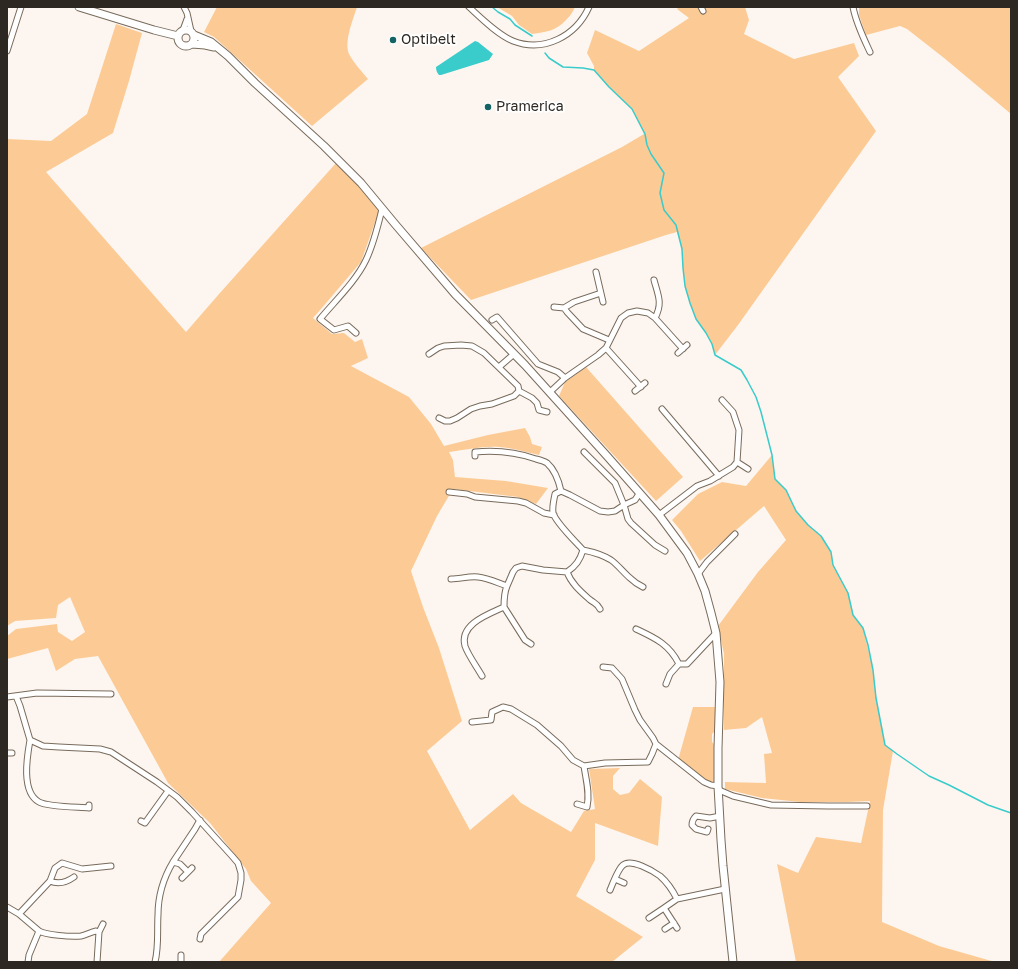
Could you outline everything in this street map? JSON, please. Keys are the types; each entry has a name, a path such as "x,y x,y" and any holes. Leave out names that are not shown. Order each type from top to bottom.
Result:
{"street":[{"path":"7,51 20,7"},
{"path":"79,7 178,36"},
{"path":"184,7 187,14 189,32 194,40 192,44"},
{"path":"469,7 497,31 513,41 527,44 541,44 555,41 568,34 577,27 589,7"},
{"path":"853,7 859,28 870,52"},
{"path":"220,50 205,45 192,44 187,47 178,41 178,36 180,32 189,32 210,42 220,50 324,146 361,183 455,294 550,392 659,515 687,553 705,592 716,633 720,682 718,788 722,866 733,962"},
{"path":"356,333 348,326 334,330 320,319 354,279 366,261 376,233 382,209"},
{"path":"596,272 603,302"},
{"path":"654,280 660,305 655,318"},
{"path":"554,307 564,308 574,302 601,293"},
{"path":"564,308 583,329 609,340"},
{"path":"550,392 564,378 606,348 621,318 628,313 637,311 648,313 655,318 685,347 678,353"},
{"path":"492,320 497,317 538,364 558,372 564,378"},
{"path":"474,347 477,341"},
{"path":"429,354 444,346 461,345 474,347 499,367 518,386 518,391 514,396 476,408 450,420 445,421 439,418"},
{"path":"606,348 643,385 635,391"},
{"path":"499,367 514,354"},
{"path":"518,391 532,398 537,403 539,410 547,412"},
{"path":"659,515 697,486 719,476 733,467 737,462 739,430 733,412 722,400"},
{"path":"662,409 719,476"},
{"path":"475,456 475,452 503,452 526,455 546,462 553,471 561,491 600,511 615,511 635,500 639,494"},
{"path":"584,452 615,483 631,523 665,552"},
{"path":"737,462 748,469"},
{"path":"561,491 555,494 552,505 554,515 561,526 584,550 611,560 629,578 643,587"},
{"path":"449,492 467,494 474,498 518,501 526,503 544,513 554,515"},
{"path":"698,574 707,562 735,534"},
{"path":"722,547 726,552"},
{"path":"531,644 525,640 504,607 504,591 513,572 516,568 522,566 542,570 567,572 576,564 584,550"},
{"path":"567,572 576,587 597,604 600,609"},
{"path":"452,578 460,579 480,577 507,586"},
{"path":"482,676 468,653 464,644 464,638 468,628 475,622 504,607"},
{"path":"636,629 655,637 663,643 676,657 680,664"},
{"path":"666,684 670,674 680,664 687,664 716,633"},
{"path":"603,667 612,668 622,679 640,720 656,744 704,782 733,796 771,805 867,806"},
{"path":"7,697 37,693 110,694"},
{"path":"16,696 30,740 27,778 28,787 35,799 40,803 48,805 89,808 89,805"},
{"path":"472,722 491,720 492,712 503,707 511,709 537,725 561,746 573,760 584,766 604,763 648,762 656,744"},
{"path":"30,740 43,746 106,750 118,756 176,797 200,820 235,859 240,867 241,873 238,897 201,934 200,939"},
{"path":"577,804 587,807 588,790 584,766"},
{"path":"141,821 145,823 168,791"},
{"path":"692,810 695,817"},
{"path":"695,817 700,816 710,818 720,816"},
{"path":"695,817 692,821 692,825 696,830 708,832 708,829"},
{"path":"155,962 158,942 159,896 169,869 200,820"},
{"path":"173,862 190,870 182,878"},
{"path":"19,914 50,881 55,868 62,863 82,869 111,866"},
{"path":"610,890 623,865 626,863 635,863 660,876 677,899"},
{"path":"64,875 67,881"},
{"path":"50,881 60,883 74,877"},
{"path":"615,879 624,883"},
{"path":"649,918 677,899 725,889"},
{"path":"7,908 19,914 42,933 82,936 96,931 99,932"},
{"path":"664,908 675,926 665,929"},
{"path":"97,962 99,932 103,924"},
{"path":"28,962 29,955 39,931"},
{"path":"181,955 181,962"}],"shaded area":[{"path":"217,7 357,7 348,37 348,49 353,60 368,79 312,126 214,37 204,32"},
{"path":"497,7 575,7 569,17 555,29 532,34 519,25 512,16"},
{"path":"679,7 745,7 749,20 744,34 794,59 854,43 859,56 838,77 876,131 715,355 712,344 696,319 690,303 685,286 682,249 677,232 471,300 421,248 622,147 644,134 632,109 594,70 594,66 587,53 595,30 639,51 689,18 677,9"},
{"path":"859,7 1011,7 1011,114 907,29 900,26 866,35 859,15"},
{"path":"116,24 142,33 113,133 46,172 186,332 336,163 354,180 379,211 361,262 313,318 332,334 344,333 355,342 362,339 368,358 351,366 409,397 431,424 444,446 525,428 532,444 542,447 539,455 499,447 449,452 453,460 455,477 506,481 548,488 536,504 518,497 453,489 437,516 411,571 439,648 462,721 427,751 470,830 513,794 521,803 571,832 584,811 595,809 589,769 620,768 613,776 613,789 620,795 629,793 640,779 662,797 658,846 595,823 595,860 576,896 643,937 612,962 219,962 271,903 251,881 246,869 210,823 168,783 98,656 75,659 56,671 48,648 7,659 7,636 16,629 57,624 58,632 72,641 85,632 70,597 58,605 56,618 15,621 7,626 7,139 51,141 87,114"},
{"path":"586,367 683,477 656,501 559,396 565,382"},
{"path":"772,455 775,479 786,490 796,511 808,525 821,536 831,552 833,565 848,593 853,615 863,628 873,670 876,698 885,745 893,751 883,810 882,922 939,946 995,962 796,962 777,864 798,873 816,837 861,843 870,801 800,802 762,798 725,789 725,782 766,783 764,754 772,753 762,717 746,728 724,730 724,654 718,626 758,572 786,540 764,506 700,561 681,531 672,520 698,494 722,482 746,486"},
{"path":"693,707 716,707 715,731 712,734 712,742 715,745 716,782 706,780 678,760"}],"water":[{"path":"475,41 493,54 489,60 439,75 436,67"}],"waterway":[{"path":"492,7 532,36"},
{"path":"545,53 549,58 563,67 594,70 632,109 645,134 647,145 651,154 664,173 660,193 664,210 676,225 682,249 685,286 696,319 712,344 715,355 741,370 747,380 756,397 761,412 772,455 775,479 786,490 796,511 808,525 821,536 831,552 833,565 848,593 853,615 863,628 873,670 876,698 885,745 929,776 988,805 1011,813"}],"place":[{"name":"Optibelt","path":"393,40"},
{"name":"Pramerica","path":"488,107"}]}
